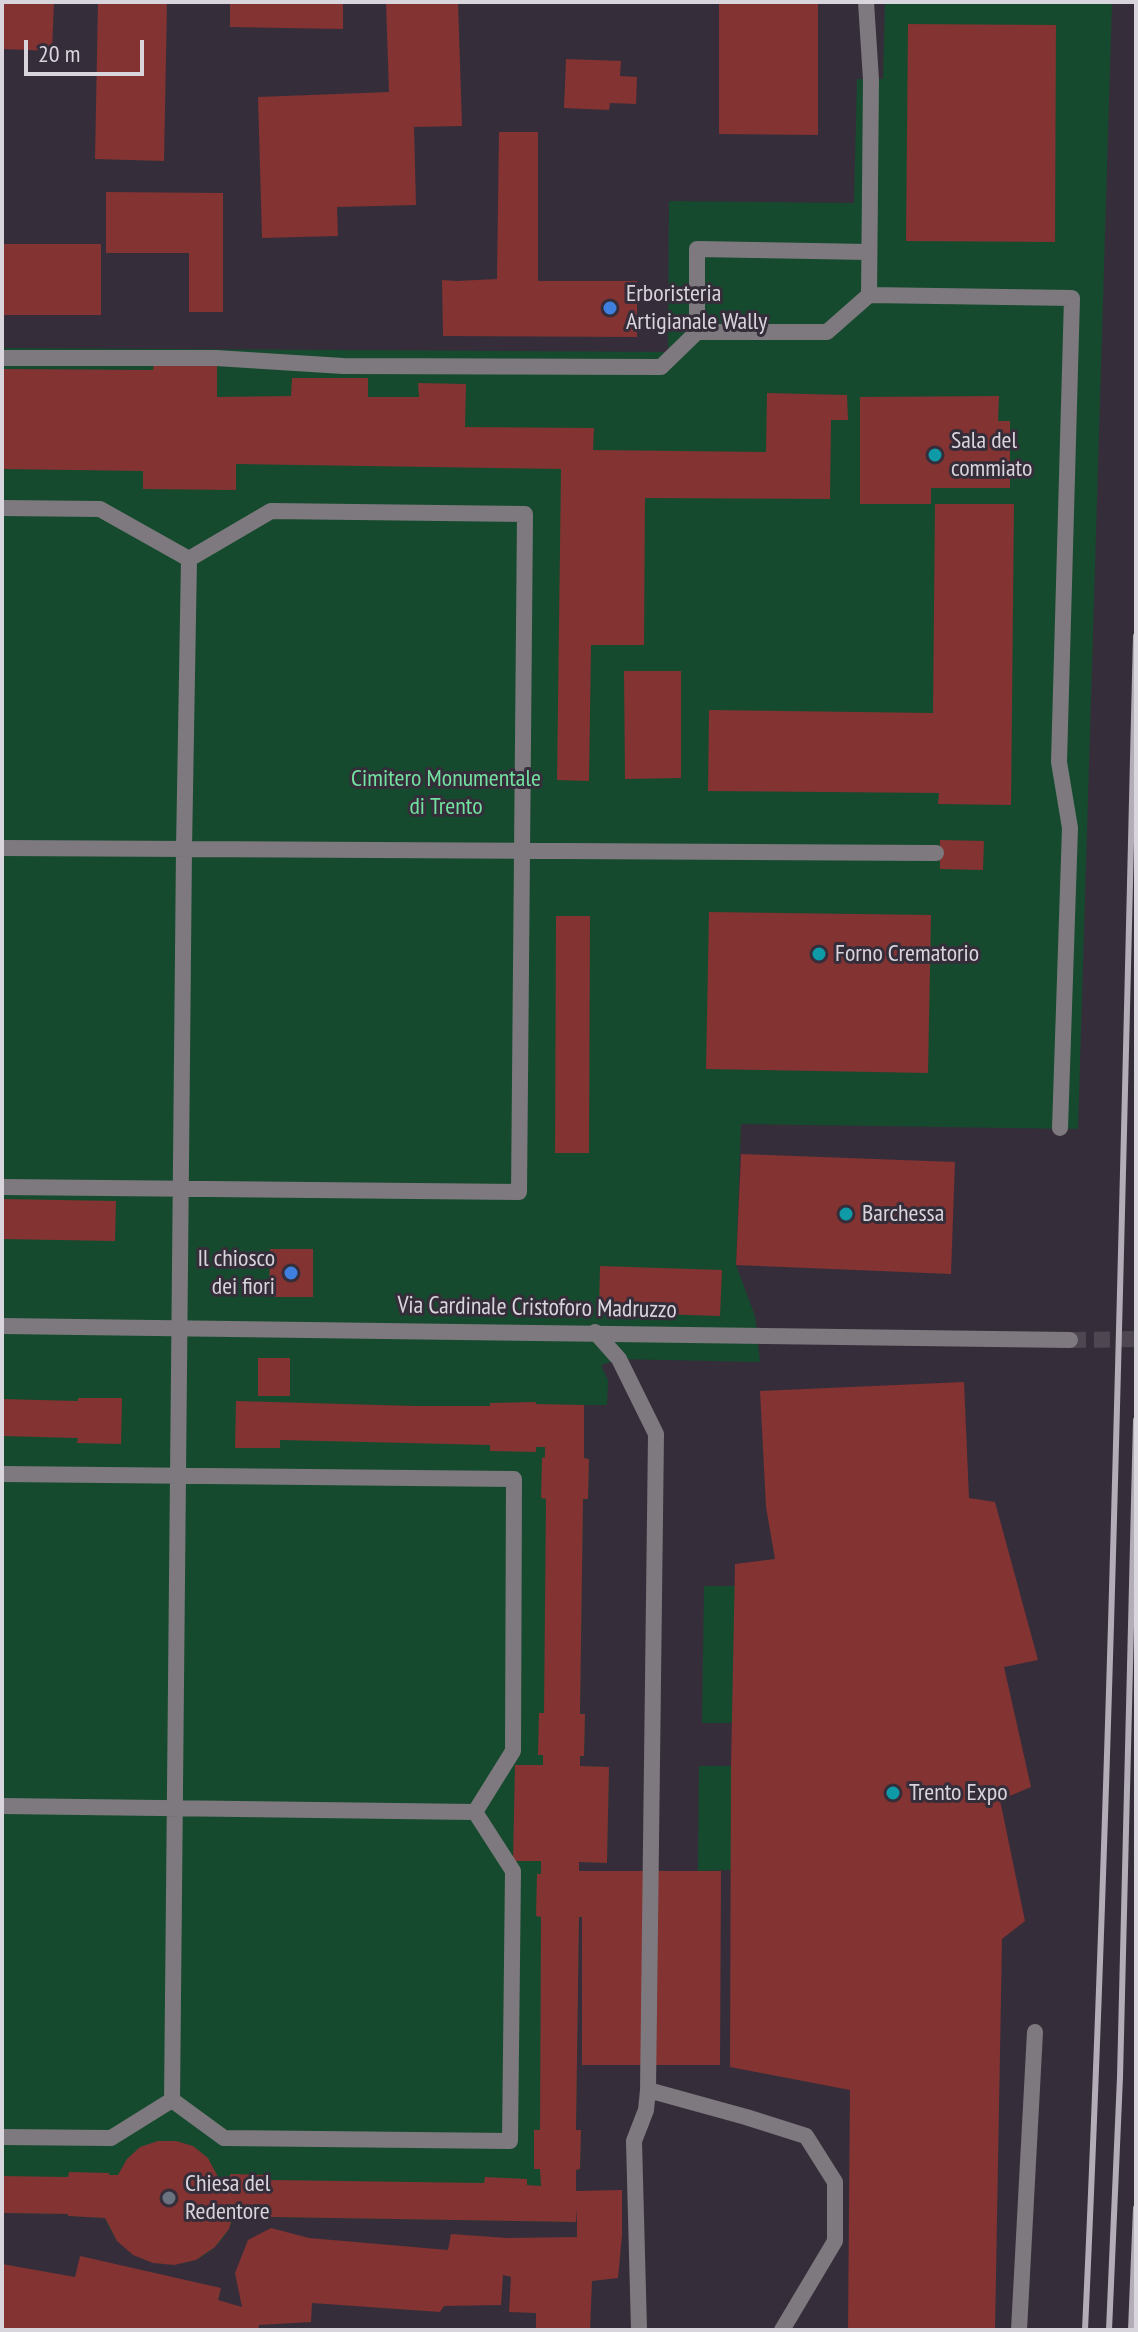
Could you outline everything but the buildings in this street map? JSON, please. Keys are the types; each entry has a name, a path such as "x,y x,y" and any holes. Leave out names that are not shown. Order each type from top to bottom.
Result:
{"street":[{"path":"866,2 871,80 869,295"},
{"path":"697,332 697,249 869,252"},
{"path":"2,358 216,358 343,366 661,367 697,332 827,332 869,295 1072,298 1059,762 1070,828 1060,1128"},
{"path":"2,508 100,509 189,559"},
{"path":"2,1187 519,1192 525,514 271,511 189,559"},
{"path":"172,2100 189,559"},
{"path":"2,848 936,853"},
{"name":"Via Cardinale Cristoforo Madruzzo","path":"2,1326 1070,1340"},
{"path":"595,1332 619,1359 656,1434 648,2090 646,2110 634,2141 639,2330"},
{"path":"2,1474 514,1479 513,1751 475,1812"},
{"path":"2,1806 475,1812"},
{"path":"172,2100 224,2138 510,2141 513,1871 475,1812"},
{"path":"1019,2330 1035,2032"},
{"path":"648,2090 806,2136 835,2182 835,2241 782,2330"},
{"path":"2,2137 111,2138 172,2100"}],"green space":[{"name":"Cimitero Monumentale di Trento","path":"885,2 1112,2 1078,1129 741,1124 736,1265 755,1316 760,1362 619,1359 601,1365 608,1380 607,1405 584,1405 584,1458 589,1459 588,1499 583,1500 580,1713 585,1714 584,1756 580,1757 580,1766 609,1767 607,1863 579,1862 582,1917 579,1918 576,2130 581,2130 580,2169 576,2170 576,2222 233,2219 222,2239 207,2253 189,2262 169,2264 149,2261 131,2252 116,2238 105,2218 2,2213 2,348 668,352 669,201 854,203 857,79 883,79"},
{"path":"704,1586 736,1586 733,1723 702,1723"},
{"path":"699,1766 731,1766 731,1870 698,1871"}],"tunnel":[{"path":"1070,1340 1136,1339"}],"railway":[{"path":"1085,2330 1109,1695 1136,636"},
{"path":"1109,2330 1120,2077 1136,1420"},
{"path":"1131,2330 1136,2208"}],"place":[{"name":"Erboristeria Artigianale Wally","path":"610,308"},
{"name":"Sala del commiato","path":"935,455"},
{"name":"Forno Crematorio","path":"819,954"},
{"name":"Barchessa","path":"846,1214"},
{"name":"Il chiosco dei fiori","path":"291,1273"},
{"name":"Trento Expo","path":"893,1793"},
{"name":"Chiesa del Redentore","path":"169,2198"}]}
